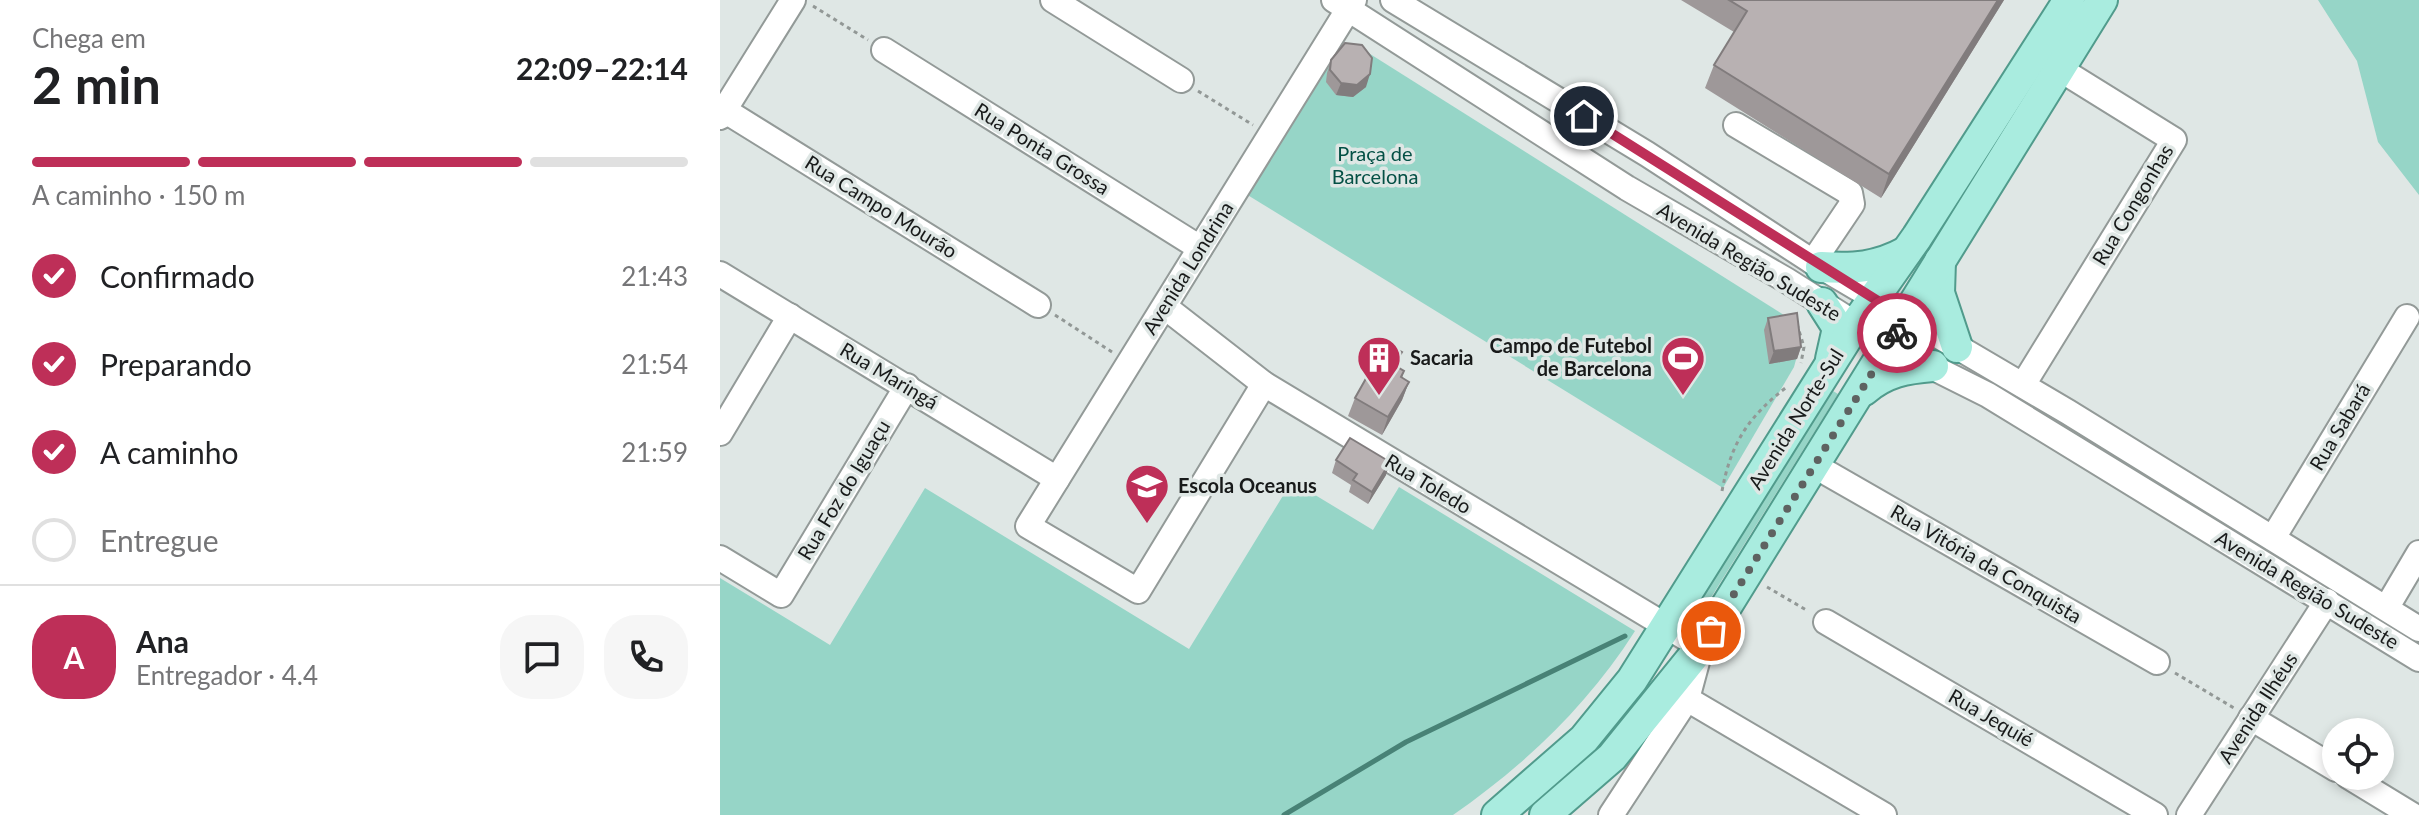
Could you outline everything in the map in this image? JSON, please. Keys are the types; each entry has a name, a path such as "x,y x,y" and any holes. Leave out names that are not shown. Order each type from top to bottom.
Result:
{"main road":[{"name":"Avenida Norte-Sul","path":"1497,815 1584,739 1632,680 1666,629 1814,368 1855,325 1906,252 2069,0"},
{"name":"Avenida Norte-Sul","path":"1545,815 1612,757 1701,647 2102,0"},
{"path":"1817,265 1855,269 1883,264 1906,252"},
{"path":"1940,261 1939,293 1957,347"},
{"path":"1814,368 1837,343 1838,328 1822,303"},
{"path":"1860,394 1877,380 1902,369 1933,366"}],"street":[{"path":"722,114 793,0"},
{"path":"1053,0 1181,80"},
{"name":"Avenida Região Sudeste","path":"1393,0 1647,154 1817,265 2023,385 2419,629"},
{"name":"Avenida Região Sudeste","path":"1345,3 1679,220 1890,346 1988,395 2419,659"},
{"name":"Avenida Londrina","path":"1264,384 1138,591 1028,526 1269,136 1345,3"},
{"name":"Rua Ponta Grossa","path":"884,50 1200,248"},
{"name":"Rua Congonhas","path":"2023,385 2174,140 2058,68"},
{"name":"Rua Campo Mourão","path":"722,114 1038,305"},
{"path":"1736,125 1850,193 1852,204 1817,265"},
{"path":"1627,188 1628,179 1647,154"},
{"path":"1679,220 1688,217 1693,210 1699,188"},
{"name":"Rua Maringá","path":"720,274 1057,479"},
{"name":"Rua Toledo","path":"1165,307 1264,384 1666,629 1701,647"},
{"path":"720,433 790,316"},
{"name":"Rua Sabará","path":"2273,538 2407,317"},
{"name":"Rua Foz do Iguaçu","path":"720,558 781,595 907,386"},
{"name":"Rua Vitória da Conquista","path":"1815,466 2157,662"},
{"path":"2387,607 2419,553"},
{"name":"Avenida Ilhéus","path":"2189,815 2327,601"},
{"name":"Rua Jequié","path":"1826,622 2155,815"},
{"path":"1611,815 1687,699 1701,647"},
{"path":"1687,699 1884,815"},
{"path":"2251,718 2322,761"},
{"path":"2371,790 2412,815"}],"path":[{"path":"803,0 884,50"},
{"path":"1181,80 1269,136"},
{"path":"1038,305 1129,363"},
{"path":"1795,320 1814,368"},
{"path":"1721,495 1729,455 1757,410 1795,377"},
{"path":"1746,574 1826,622"},
{"path":"2157,662 2251,718"}],"green space":[{"path":"2318,0 2419,0 2419,195 2378,142 2357,61"},
{"name":"Praça de Barcelona","path":"1346,45 1359,47 1787,317 1797,356 1794,367 1723,488 1241,191 1333,49"},
{"path":"1828,388 1838,394 1697,620 1690,622 1687,617"},
{"path":"1292,481 1373,530 1399,487 1635,631 1576,709 1505,776 1453,815 720,815 720,578 830,645 925,488 1189,649"}],"building":[{"path":"1729,0 1998,0 1889,174 1714,65 1747,11"},
{"path":"1345,43 1362,45 1372,58 1370,74 1357,85 1341,83 1330,70 1331,60"},
{"path":"1797,313 1801,347 1774,351 1768,318"},
{"name":"Sacaria","path":"1386,343 1402,352 1394,365 1404,371 1401,377 1409,382 1388,417 1355,398"},
{"path":"1350,438 1390,462 1372,492 1353,480 1357,474 1336,460"}],"waterway":[{"path":"1284,815 1406,742 1625,636"}],"way so far":[{"path":"1711,631 1897,333"}],"place":[{"name":"Sacaria","path":"1379,397"},
{"name":"Campo de Futebol de Barcelona","path":"1683,397"},
{"name":"Escola Oceanus","path":"1147,525"}],"route":[{"path":"1584,116 1905,318 1897,333"}]}
